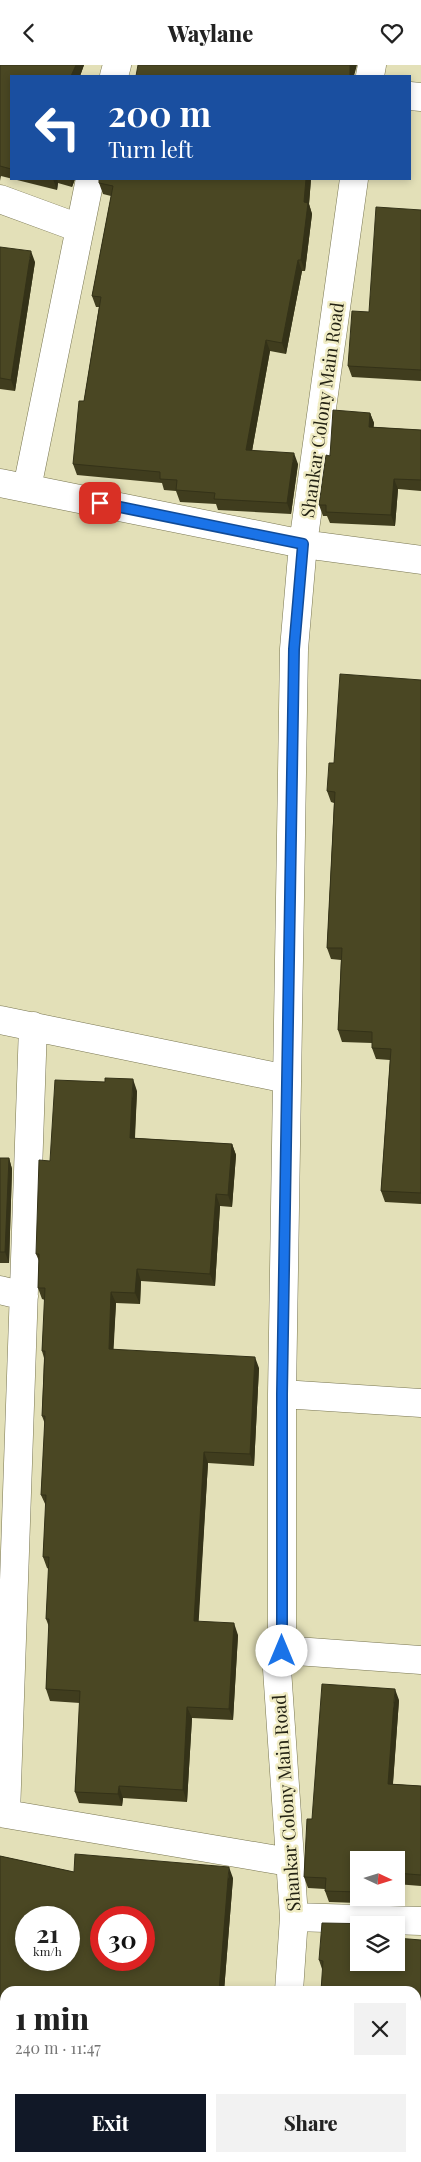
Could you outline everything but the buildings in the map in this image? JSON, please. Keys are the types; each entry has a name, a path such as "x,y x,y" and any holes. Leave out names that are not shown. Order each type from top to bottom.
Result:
{"street":[{"path":"27,488 90,180"},
{"name":"Shankar Colony Main Road","path":"289,1986 294,1917 277,1669 282,1651 282,1394 294,649 303,544 354,180"},
{"path":"0,199 79,228"},
{"path":"0,483 303,544 421,560"},
{"path":"0,1020 287,1079"},
{"path":"33,1027 12,1293 3,1813 289,1862"},
{"path":"282,1394 421,1403"},
{"path":"282,1651 421,1661"},
{"path":"294,1917 421,1921"}],"route":[{"path":"100,503 303,544 294,649 282,1394 282,1651"}]}
